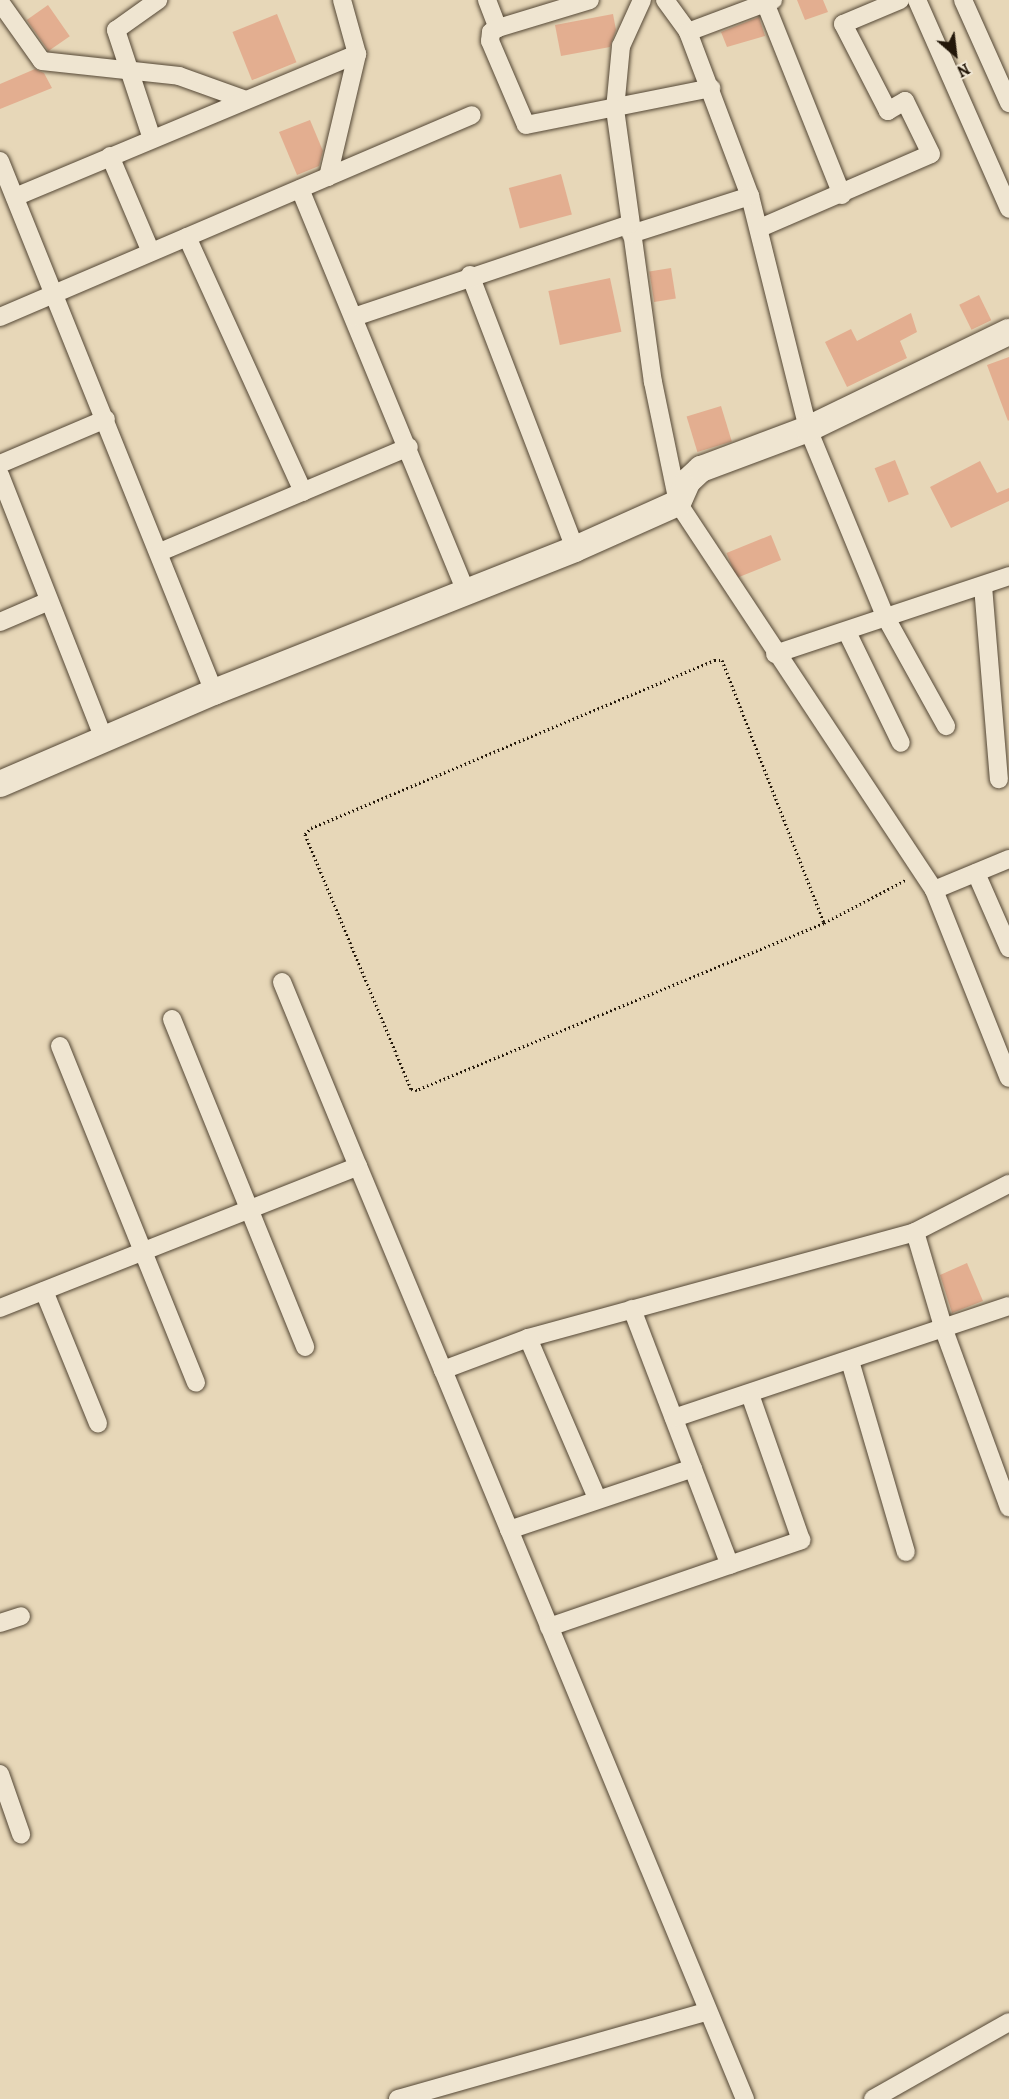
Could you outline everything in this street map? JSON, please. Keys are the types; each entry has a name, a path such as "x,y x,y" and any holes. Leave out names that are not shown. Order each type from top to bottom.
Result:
{"main road":[{"path":"0,784 214,692 574,549 678,503 688,481 701,469 808,429 1009,332"}],"street":[{"path":"152,140 116,30 158,0"},
{"path":"328,177 357,54 342,0"},
{"path":"487,0 498,28"},
{"path":"590,0 491,32 490,41 526,125 711,88"},
{"path":"642,0 621,46 615,109 653,382 678,503 919,873 934,890 1009,1078"},
{"path":"666,0 688,32 750,196 760,228 779,322 808,429 885,616 946,726"},
{"path":"760,228 842,195 931,154 905,101 888,111 843,24 900,0"},
{"path":"917,0 1009,209"},
{"path":"963,0 1009,102"},
{"path":"688,32 767,1 842,195"},
{"path":"0,2 42,61 129,74 179,76 246,100"},
{"path":"15,196 357,54"},
{"path":"0,317 472,115"},
{"path":"110,156 151,252"},
{"path":"0,160 160,552 214,692"},
{"path":"300,189 409,447 466,592"},
{"path":"354,317 470,275 750,196"},
{"path":"188,237 303,492"},
{"path":"470,275 574,549"},
{"path":"0,464 106,419"},
{"path":"160,552 409,447"},
{"path":"0,476 104,739"},
{"path":"776,654 1009,576"},
{"path":"983,586 999,778"},
{"path":"0,622 49,601"},
{"path":"847,632 901,743"},
{"path":"934,890 1009,859"},
{"path":"976,873 1009,948"},
{"path":"282,982 745,2099"},
{"path":"172,1019 305,1347"},
{"path":"60,1046 141,1252 196,1383"},
{"path":"0,1308 358,1166"},
{"path":"443,1370 528,1338 915,1232 1009,1184"},
{"path":"915,1232 944,1330 1001,1457 1009,1508"},
{"path":"44,1291 98,1423"},
{"path":"674,1418 944,1330 1009,1306"},
{"path":"632,1309 730,1565"},
{"path":"528,1338 597,1498"},
{"path":"850,1361 906,1552"},
{"path":"549,1627 801,1540 750,1394"},
{"path":"509,1530 597,1498 693,1468"},
{"path":"0,1623 21,1616"},
{"path":"0,1774 21,1834"},
{"path":"398,2099 708,2011"},
{"path":"873,2099 1009,2022"}],"path":[{"path":"824,923 722,660 714,660 344,814 305,834 411,1089 417,1090 824,923 919,873"}],"building":[{"path":"797,0 823,0 828,12 805,20"},
{"path":"48,5 70,36 48,51 27,20"},
{"path":"277,14 296,62 252,80 232,32"},
{"path":"613,14 616,30 610,47 561,56 555,25"},
{"path":"759,17 765,36 727,47 721,32"},
{"path":"35,69 44,73 52,88 0,109 0,84"},
{"path":"310,120 323,151 319,166 297,175 279,132"},
{"path":"561,174 572,215 520,229 509,188"},
{"path":"671,268 676,299 654,302 649,271"},
{"path":"610,278 621,332 560,345 548,291"},
{"path":"979,295 991,320 972,330 959,305"},
{"path":"911,313 917,332 900,341 907,358 847,387 825,342 851,329 857,341"},
{"path":"1009,357 1009,420 1008,421 987,365"},
{"path":"721,406 732,441 697,452 687,417"},
{"path":"895,460 909,494 888,503 875,468"},
{"path":"980,461 997,493 1009,488 1009,501 951,528 930,487"},
{"path":"771,535 781,560 737,578 726,553"},
{"path":"967,1263 983,1301 952,1313 940,1275"}]}
